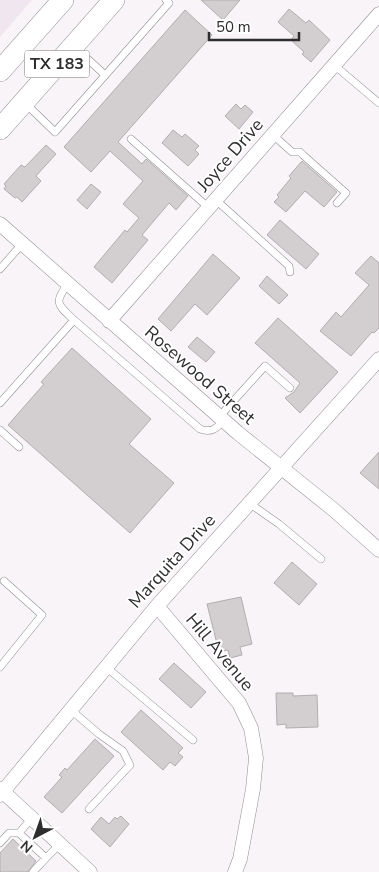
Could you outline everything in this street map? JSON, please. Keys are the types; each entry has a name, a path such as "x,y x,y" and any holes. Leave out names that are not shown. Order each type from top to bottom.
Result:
{"main road":[{"name":"TX 183","path":"0,129 114,0"},
{"name":"TX 183","path":"1,67 59,1"}],"street":[{"name":"Joyce Drive","path":"110,321 379,14"},
{"name":"Rosewood Street","path":"0,224 221,418 334,510 379,550"},
{"name":"Marquita Drive","path":"1,791 157,606 379,359"},
{"name":"Hill Avenue","path":"157,606 239,703 251,728 256,758 253,789 236,872"},
{"path":"1,791 90,872"}],"lane":[{"path":"24,102 55,132 169,3 166,0"},
{"path":"73,46 105,75"},
{"path":"334,66 379,103"},
{"path":"273,135 292,152 300,152 346,193 337,203"},
{"path":"130,139 289,266 290,272"},
{"path":"0,270 22,244"},
{"path":"68,284 59,295 58,300 64,310 200,430 212,430 265,366 290,388"},
{"path":"0,403 74,320"},
{"path":"0,430 19,447"},
{"path":"250,503 321,559"},
{"path":"0,667 42,615 4,581"},
{"path":"106,667 193,740"},
{"path":"71,710 122,751 130,765 89,810"},
{"path":"19,833 32,818"},
{"path":"0,843 9,833 19,833 46,858"},
{"path":"34,872 60,844"}],"shaded area":[{"path":"0,0 32,0 0,37"}],"building":[{"path":"201,0 240,0 223,20"},
{"path":"289,9 306,23 309,20 330,40 311,62 302,54 304,52 291,40 294,36 278,22"},
{"path":"185,10 212,35 118,142 142,164 146,159 188,196 176,210 169,203 142,235 148,240 112,283 94,267 125,230 127,232 139,218 123,204 143,181 110,151 91,172 64,147"},
{"path":"236,104 241,109 245,105 253,112 239,129 225,116"},
{"path":"173,130 182,137 185,134 199,146 195,150 199,154 188,166 162,143"},
{"path":"46,145 56,154 36,176 41,181 22,202 4,189 6,186 4,184 21,165 25,167"},
{"path":"302,161 337,192 324,207 305,191 286,212 274,202 279,197 277,195 291,178 289,176"},
{"path":"91,184 101,192 87,209 77,200"},
{"path":"280,220 319,254 306,269 267,235"},
{"path":"213,254 240,278 207,315 195,304 171,331 158,319"},
{"path":"371,256 379,263 379,328 374,333 372,332 351,356 320,331 336,312 341,317 369,285 355,273"},
{"path":"267,276 288,295 279,304 259,286"},
{"path":"278,318 338,372 300,413 285,398 294,392 300,383 255,343"},
{"path":"197,337 215,352 206,362 188,347"},
{"path":"72,348 151,419 129,444 174,483 130,533 8,425 44,384 41,382"},
{"path":"379,452 379,489 360,473"},
{"path":"292,562 317,584 299,605 274,583"},
{"path":"241,597 252,644 240,647 242,655 230,658 228,650 219,652 207,604"},
{"path":"174,663 206,692 191,708 159,679"},
{"path":"276,693 293,693 293,696 317,695 318,727 286,728 286,724 277,725"},
{"path":"141,710 183,748 178,753 183,757 175,766 170,762 163,770 121,732"},
{"path":"95,739 114,756 62,813 44,797 62,777 59,775 65,768 67,770"},
{"path":"121,816 129,824 110,847 91,829 101,817 109,824 115,817 117,819"},
{"path":"13,839 36,861 28,872 0,872 0,853"}]}
